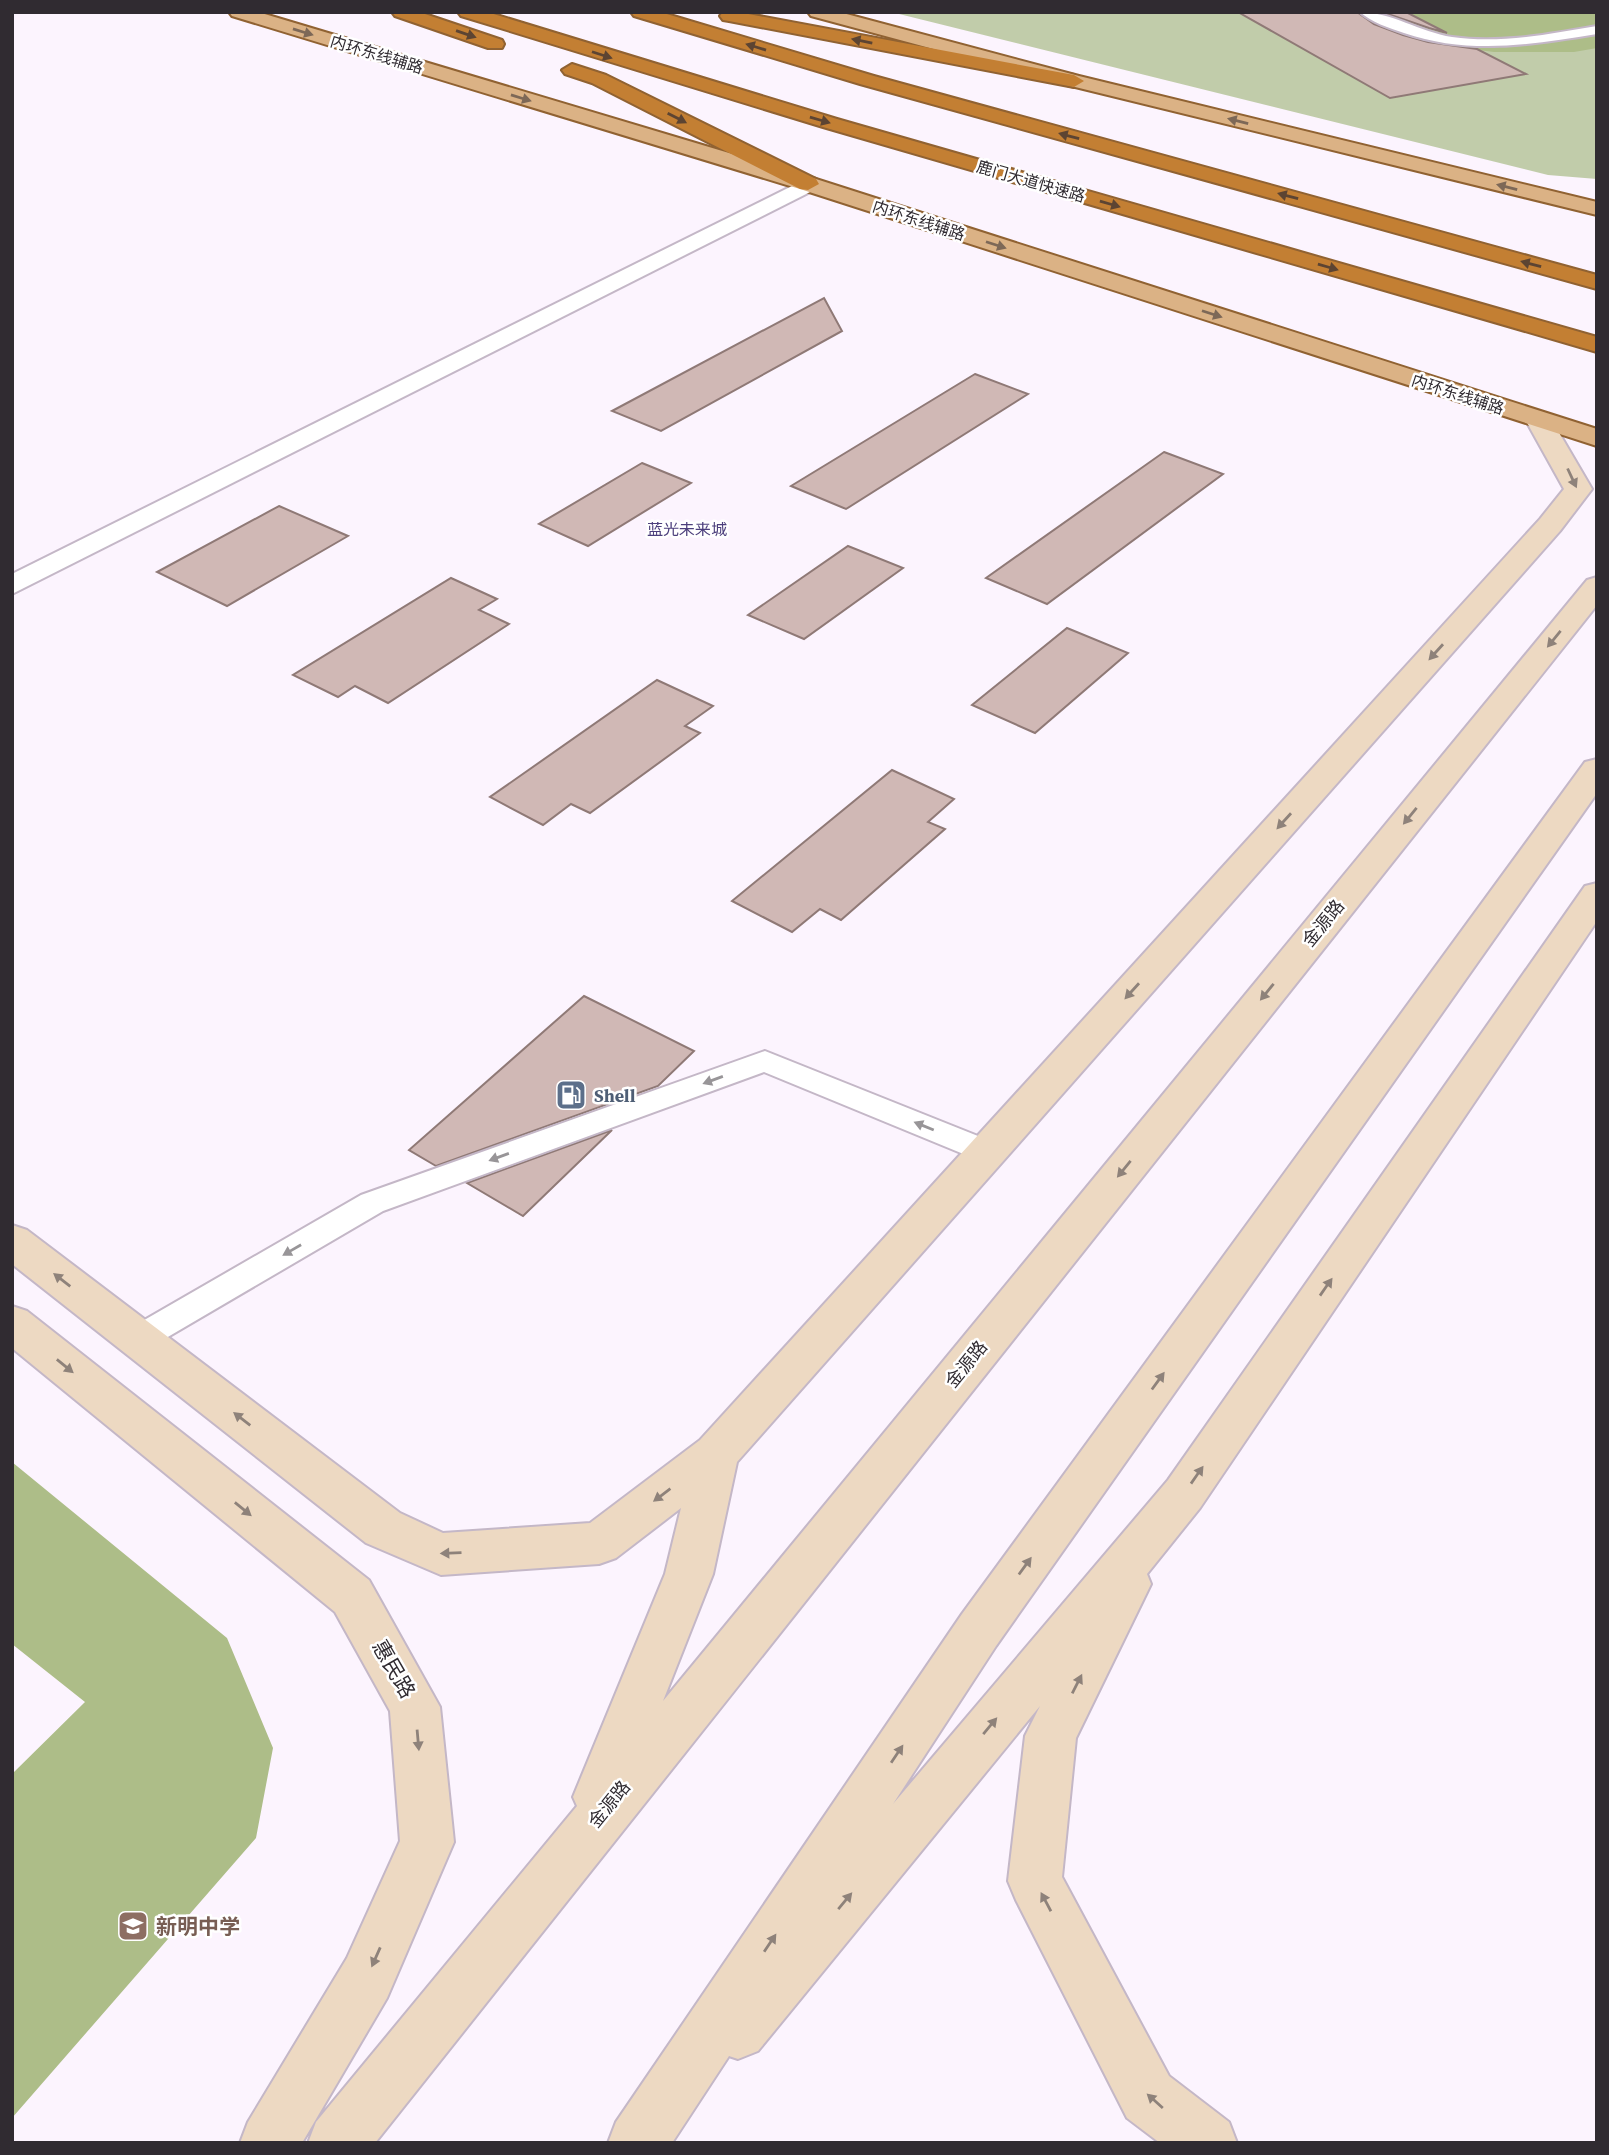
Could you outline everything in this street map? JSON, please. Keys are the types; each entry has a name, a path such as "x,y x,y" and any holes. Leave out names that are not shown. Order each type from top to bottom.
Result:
{"highway":[{"path":"401,12 520,52"},
{"name":"鹿门大道快速路","path":"467,12 818,120 1597,345"},
{"path":"640,12 867,80 1597,282"},
{"path":"715,12 1074,81"},
{"path":"560,65 599,79 808,184"}],"main road":[{"name":"内环东线辅路","path":"238,12 808,184 1597,438"},
{"path":"817,12 1074,81 1597,209"}],"street":[{"path":"12,586 808,184"},
{"path":"12,1241 383,1528 441,1554 599,1543 716,1454 988,1152 1568,521 1577,489 1538,419"},
{"name":"金源路","path":"337,2143 584,1834 1597,586"},
{"path":"637,2143 979,1630 1597,769"},
{"path":"645,2143 1184,1494 1597,894"},
{"name":"惠民路","path":"12,1323 352,1596 415,1706 427,1842 367,1978 269,2143"},
{"path":"584,1834 689,1574 716,1454"},
{"path":"1158,1523 1051,1736 1035,1881 1148,2097 1208,2143"}],"lane":[{"path":"1366,12 1424,37 1465,45 1525,43 1597,30"},
{"path":"138,1339 372,1203 765,1061 988,1152"}],"green space":[{"path":"891,12 1597,12 1597,179 1548,175"},
{"path":"1346,12 1597,12 1597,48 1574,52 1494,52 1399,40"},
{"path":"12,1462 227,1638 273,1748 256,1838 12,2118 12,1774 85,1702 12,1644"}],"building":[{"path":"1238,12 1357,12 1374,24 1403,35 1428,42 1477,49 1526,74 1390,98"},
{"path":"1382,12 1406,12 1447,33 1429,28"},
{"path":"824,298 842,331 661,431 612,411"},
{"path":"975,374 1028,394 846,509 791,486"},
{"path":"1164,452 1223,474 1047,604 986,578"},
{"path":"642,463 691,483 588,546 539,524"},
{"path":"279,506 348,536 227,606 157,572"},
{"path":"848,546 903,568 804,639 748,615"},
{"path":"451,578 497,599 479,610 509,624 388,703 355,686 338,697 293,675"},
{"path":"1067,628 1128,653 1035,733 972,705"},
{"path":"657,680 713,706 685,726 700,733 590,813 571,804 543,825 490,797"},
{"path":"892,770 954,799 928,822 945,829 841,920 820,909 792,932 732,901"},
{"path":"584,996 694,1051 658,1086 436,1166 409,1150"},
{"path":"612,1130 523,1216 467,1183"}],"place":[{"name":"Shell","path":"571,1095"},
{"name":"新明中学","path":"133,1926"}],"district":[{"name":"蓝光未来城","path":"687,529"}]}
